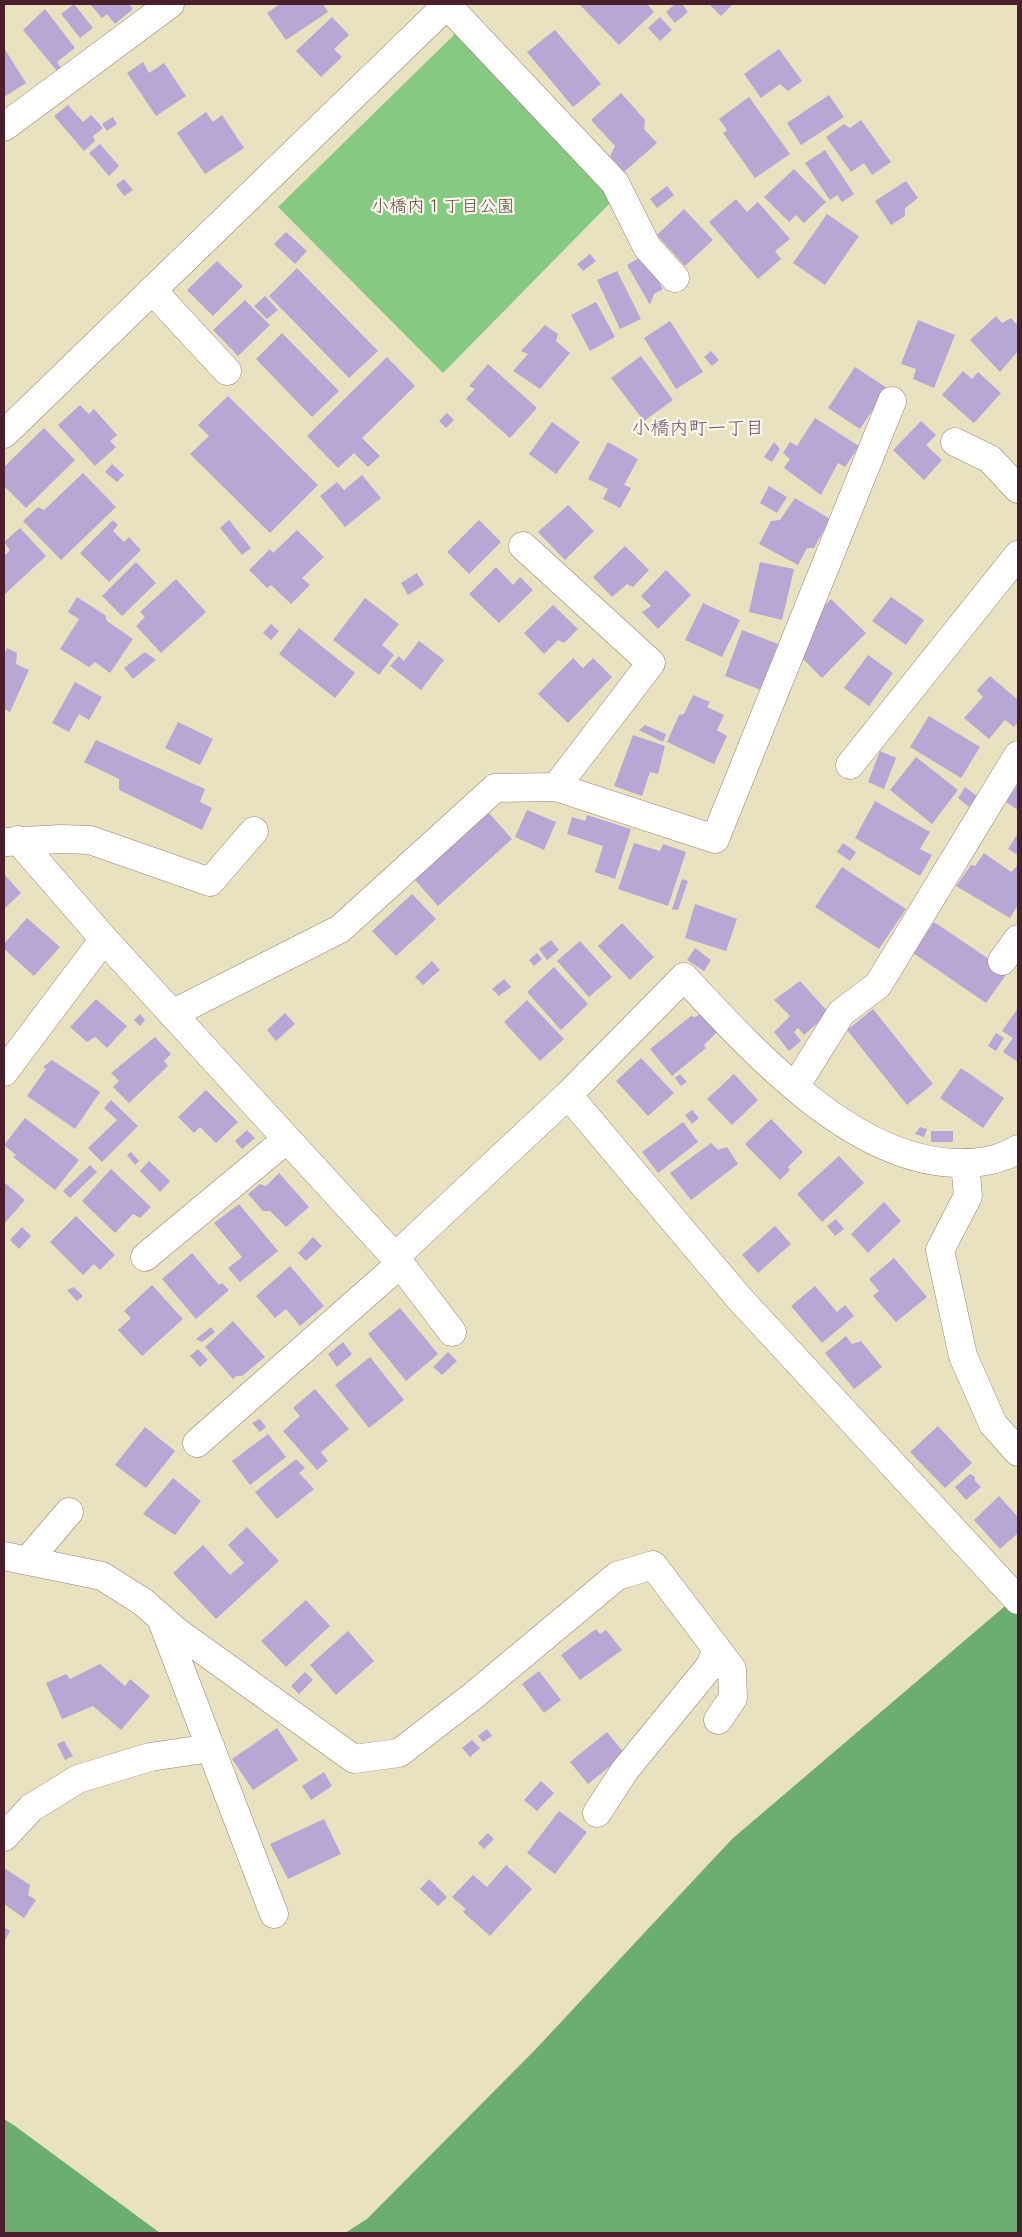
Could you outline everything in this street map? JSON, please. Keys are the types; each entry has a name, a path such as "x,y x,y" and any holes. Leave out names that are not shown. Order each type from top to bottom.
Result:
{"street":[{"path":"4,127 170,4"},
{"path":"4,434 448,4 615,183 648,247 675,278"},
{"path":"152,290 227,371"},
{"path":"172,1014 340,930 494,788 556,787 715,839 892,401"},
{"path":"955,442 990,459 1018,489"},
{"path":"524,546 651,664 556,787"},
{"path":"850,765 1018,555"},
{"path":"795,1087 841,1013 878,985 1018,755"},
{"path":"11,841 90,840 210,882 254,830"},
{"path":"11,841 104,939 397,1260 452,1332"},
{"path":"4,1072 104,939"},
{"path":"1002,961 1018,939"},
{"path":"197,1443 397,1260 568,1095 684,977 747,1044 795,1087 844,1123 882,1145 938,1164 984,1163 1008,1155 1018,1149"},
{"path":"568,1095 739,1298 1018,1600"},
{"path":"145,1257 287,1139"},
{"path":"965,1164 968,1196 940,1250 963,1356 993,1424 1018,1452"},
{"path":"16,1558 69,1512"},
{"path":"16,1558 102,1576 143,1602 161,1618 354,1759 399,1753 473,1696 617,1576 653,1564 732,1669 733,1698 718,1720"},
{"path":"161,1618 274,1914"},
{"path":"597,1813 625,1770 710,1666 717,1649"},
{"path":"4,1837 31,1808 78,1779 150,1757 211,1748"}],"green space":[{"name":"小橋内１丁目公園","path":"457,32 615,198 443,373 278,207"},
{"path":"1018,1595 1018,2233 345,2233 367,2219 533,2052 732,1839"},
{"path":"4,2119 15,2126 160,2233 4,2233"}],"building":[{"path":"74,4 93,28 80,38 61,14"},
{"path":"90,4 129,4 133,9 115,24 107,14 102,18"},
{"path":"280,4 323,4 328,12 286,40 267,13"},
{"path":"579,4 647,4 654,12 619,45"},
{"path":"675,4 682,4 688,12 675,23 666,12"},
{"path":"709,4 733,4 721,16"},
{"path":"45,9 75,48 57,62 61,68 57,71 23,30"},
{"path":"332,17 349,35 334,49 342,57 321,77 296,51"},
{"path":"660,17 672,30 660,41 648,28"},
{"path":"555,30 601,84 573,107 527,52"},
{"path":"4,48 26,83 4,97"},
{"path":"779,49 802,81 788,91 780,84 761,98 744,74"},
{"path":"143,62 149,73 164,63 186,96 156,116 127,73"},
{"path":"621,93 645,120 644,129 657,143 624,172 610,156 615,146 591,120"},
{"path":"829,95 844,117 801,145 787,123"},
{"path":"749,97 790,154 755,178 723,133 727,130 719,119"},
{"path":"68,105 83,122 91,115 103,128 93,136 95,141 84,151 54,116"},
{"path":"206,112 213,122 222,115 244,148 205,174 177,133"},
{"path":"113,117 117,124 107,131 102,124"},
{"path":"861,120 891,162 872,175 864,163 851,172 826,137 844,124 850,128"},
{"path":"100,144 119,166 109,176 89,153"},
{"path":"825,150 854,194 842,202 837,195 830,200 805,163"},
{"path":"794,169 826,202 804,223 796,215 789,222 764,197"},
{"path":"124,179 133,190 124,196 116,185"},
{"path":"906,181 918,198 905,208 905,216 891,225 875,201"},
{"path":"667,186 674,195 657,208 650,199"},
{"path":"736,199 747,212 758,202 790,239 775,251 781,259 758,279 709,222"},
{"path":"684,209 713,240 685,266 657,235"},
{"path":"827,214 859,236 825,285 793,263"},
{"path":"286,232 307,251 295,264 274,244"},
{"path":"590,254 596,261 583,271 577,264"},
{"path":"644,255 663,289 654,294 650,305 627,265"},
{"path":"217,261 243,286 213,316 187,290"},
{"path":"297,268 378,351 349,378 269,296"},
{"path":"617,271 641,319 620,329 597,280"},
{"path":"265,296 278,310 267,319 254,306"},
{"path":"245,300 270,325 238,356 213,330"},
{"path":"596,302 615,337 590,351 571,315"},
{"path":"996,316 1002,323 1011,318 1018,326 1018,351 1000,372 970,340"},
{"path":"918,320 955,335 934,388 913,379 916,369 901,364"},
{"path":"670,321 703,372 676,389 644,338"},
{"path":"545,325 558,334 556,341 570,353 540,389 513,371 528,354 521,351"},
{"path":"282,333 339,391 312,417 256,359"},
{"path":"711,351 719,360 712,366 704,357"},
{"path":"641,356 673,400 644,421 611,378"},
{"path":"387,357 415,386 362,438 380,456 368,467 354,453 338,468 307,436"},
{"path":"488,364 537,408 510,438 466,399 475,389 469,386"},
{"path":"855,367 887,388 860,429 828,408"},
{"path":"963,371 972,379 978,372 1001,393 974,423 942,395"},
{"path":"228,396 318,485 270,533 190,454 209,436 198,425"},
{"path":"80,405 89,414 94,409 117,435 110,441 116,447 95,466 58,425"},
{"path":"447,413 454,420 446,428 439,421"},
{"path":"815,418 859,446 845,467 838,463 821,495 784,468 790,459 783,453 790,442 797,446"},
{"path":"921,421 936,435 926,445 942,460 924,480 893,450"},
{"path":"552,422 580,442 556,474 529,454"},
{"path":"44,428 75,460 26,508 4,486 4,467"},
{"path":"608,442 638,459 624,485 631,488 620,508 603,499 608,489 588,479"},
{"path":"774,442 780,449 772,462 764,457"},
{"path":"112,464 124,475 117,482 105,472"},
{"path":"83,473 116,507 61,560 23,521 38,507 44,510"},
{"path":"362,475 381,498 345,527 320,496 337,482 344,490"},
{"path":"769,486 787,497 777,513 760,503"},
{"path":"795,498 830,519 814,548 807,548 798,565 759,544 771,521 780,520"},
{"path":"568,505 594,531 565,560 538,532"},
{"path":"113,520 118,525 113,531 124,542 129,537 141,550 109,582 80,553"},
{"path":"229,520 251,548 242,555 220,528"},
{"path":"479,520 501,542 469,574 447,552"},
{"path":"20,528 46,556 4,595 4,556 10,550 4,542"},
{"path":"297,530 324,557 302,578 310,585 291,604 271,585 267,588 249,570 270,549 273,553"},
{"path":"625,546 649,570 633,587 627,584 612,597 593,577"},
{"path":"136,562 156,583 122,616 102,596"},
{"path":"760,562 794,569 782,620 749,612"},
{"path":"496,567 513,585 520,577 533,590 499,623 469,594"},
{"path":"666,570 691,595 658,629 642,612 651,606 641,596"},
{"path":"417,573 424,585 408,595 401,583"},
{"path":"176,579 206,612 161,653 136,626 145,617 140,612"},
{"path":"77,597 105,615 107,621 133,639 110,673 95,662 89,667 60,649 79,619 68,612"},
{"path":"891,597 924,620 906,645 872,621"},
{"path":"365,598 399,624 382,645 394,655 379,675 333,640"},
{"path":"831,599 866,633 822,678 803,659 813,617"},
{"path":"703,603 740,620 722,657 685,640"},
{"path":"553,605 578,629 564,643 558,640 544,654 524,633"},
{"path":"271,624 279,631 271,640 263,633"},
{"path":"299,628 355,673 335,698 279,654"},
{"path":"742,630 778,644 761,690 725,676"},
{"path":"419,641 444,660 421,690 390,666 399,656 404,661"},
{"path":"7,648 17,653 16,664 29,670 10,712 4,709 4,655"},
{"path":"145,652 156,660 133,679 124,668"},
{"path":"868,655 893,673 869,706 844,688"},
{"path":"573,658 583,668 593,658 612,677 568,723 538,694"},
{"path":"990,676 1018,700 1018,722 1014,727 1005,720 989,739 964,718 983,697 977,690"},
{"path":"75,682 102,697 89,720 79,714 69,732 52,723"},
{"path":"693,695 710,702 707,707 724,715 717,730 727,736 714,764 667,742 679,715 684,714"},
{"path":"929,716 980,747 961,778 910,747"},
{"path":"178,722 213,739 200,765 165,748"},
{"path":"645,725 666,734 663,742 639,730"},
{"path":"633,735 665,746 658,774 650,772 642,796 614,786"},
{"path":"96,740 205,789 200,802 212,808 202,830 119,790 119,779 84,762"},
{"path":"880,751 896,758 884,789 868,782"},
{"path":"916,757 958,790 932,824 890,790"},
{"path":"1018,784 1018,810 1006,802"},
{"path":"965,787 977,796 969,807 958,798"},
{"path":"875,801 930,832 920,849 932,855 920,876 855,838"},
{"path":"527,810 556,822 544,850 515,837"},
{"path":"489,813 512,839 438,906 415,880"},
{"path":"587,815 631,829 615,879 595,872 603,846 567,834 572,817 585,821"},
{"path":"1018,833 1018,855 1008,849"},
{"path":"634,843 660,851 663,844 686,852 668,906 618,889"},
{"path":"843,843 856,852 850,861 837,852"},
{"path":"984,853 1011,872 1018,865 1018,905 1010,918 956,886 971,865 975,866"},
{"path":"842,867 906,909 879,949 815,907"},
{"path":"4,874 21,893 4,909"},
{"path":"682,879 688,881 678,910 672,909"},
{"path":"412,894 436,919 396,956 372,931"},
{"path":"695,904 737,919 726,951 685,938"},
{"path":"27,918 60,947 34,976 4,949 4,944"},
{"path":"934,922 1008,972 986,1003 913,953"},
{"path":"622,923 654,957 630,980 598,946"},
{"path":"551,940 559,950 547,960 539,949"},
{"path":"580,941 612,977 589,997 557,961"},
{"path":"695,948 711,960 704,971 687,960"},
{"path":"537,953 542,959 534,966 529,960"},
{"path":"432,961 440,970 423,985 415,977"},
{"path":"554,967 588,1004 561,1030 527,992"},
{"path":"504,979 511,987 499,996 492,989"},
{"path":"800,981 829,1013 804,1035 798,1028 794,1032 801,1041 789,1051 774,1032 790,1016 774,1000"},
{"path":"96,999 127,1026 107,1048 95,1037 87,1042 70,1027"},
{"path":"527,1000 564,1039 540,1061 504,1022"},
{"path":"1018,1008 1018,1062 1003,1052 1013,1038 1002,1031"},
{"path":"873,1009 933,1084 907,1105 847,1030"},
{"path":"704,1012 719,1030 704,1045 706,1048 672,1076 650,1049 691,1016 695,1017"},
{"path":"285,1013 295,1024 276,1041 267,1030"},
{"path":"140,1014 145,1020 140,1026 134,1020"},
{"path":"996,1033 1004,1038 996,1051 988,1046"},
{"path":"155,1037 171,1054 164,1061 168,1066 129,1103 113,1087 119,1081 111,1073"},
{"path":"641,1058 674,1093 648,1116 616,1081"},
{"path":"52,1060 100,1092 75,1129 27,1096 46,1069 43,1067"},
{"path":"961,1068 1004,1098 983,1128 940,1098"},
{"path":"680,1074 687,1082 681,1086 675,1078"},
{"path":"734,1074 758,1100 732,1125 707,1099"},
{"path":"206,1090 238,1122 216,1143 200,1127 194,1133 178,1117"},
{"path":"111,1100 138,1126 102,1162 88,1148 117,1120 104,1108"},
{"path":"692,1110 699,1118 692,1124 685,1115"},
{"path":"25,1118 79,1160 55,1190 13,1157 16,1155 4,1145"},
{"path":"771,1119 803,1152 788,1167 790,1170 780,1180 745,1144"},
{"path":"683,1122 698,1142 658,1173 642,1152"},
{"path":"920,1127 927,1129 924,1137 915,1134"},
{"path":"247,1130 255,1138 242,1149 235,1141"},
{"path":"931,1131 953,1131 953,1142 931,1142"},
{"path":"711,1143 718,1150 727,1147 738,1164 691,1200 670,1173"},
{"path":"131,1152 139,1161 135,1165 127,1155"},
{"path":"839,1156 864,1183 822,1222 797,1194"},
{"path":"149,1161 170,1181 160,1192 140,1171"},
{"path":"90,1165 97,1172 70,1198 63,1191"},
{"path":"111,1169 151,1207 140,1218 133,1214 115,1233 82,1201"},
{"path":"279,1173 309,1207 286,1227 270,1211 263,1211 248,1194 260,1184 266,1186"},
{"path":"4,1182 25,1200 4,1224"},
{"path":"884,1202 901,1221 868,1253 851,1234"},
{"path":"239,1204 278,1251 240,1282 228,1268 242,1257 214,1223"},
{"path":"76,1216 115,1255 100,1270 94,1264 83,1275 50,1242"},
{"path":"836,1219 844,1229 835,1236 827,1226"},
{"path":"775,1226 791,1244 758,1273 742,1255"},
{"path":"22,1227 31,1236 19,1249 10,1240"},
{"path":"313,1237 322,1246 306,1261 298,1253"},
{"path":"192,1253 219,1285 222,1283 229,1290 196,1319 162,1279"},
{"path":"894,1258 927,1297 896,1322 873,1296 879,1291 869,1279"},
{"path":"290,1266 324,1306 300,1326 286,1309 275,1318 256,1296"},
{"path":"152,1285 183,1319 142,1356 118,1330 131,1318 124,1311"},
{"path":"815,1286 837,1312 845,1305 854,1316 822,1343 791,1306"},
{"path":"74,1287 83,1296 77,1301 67,1290"},
{"path":"400,1308 438,1354 406,1381 368,1334"},
{"path":"233,1321 265,1357 242,1376 236,1376 233,1379 205,1347"},
{"path":"211,1327 215,1332 202,1342 196,1339"},
{"path":"846,1336 852,1344 861,1341 882,1367 854,1389 825,1353"},
{"path":"343,1342 352,1354 337,1367 328,1354"},
{"path":"198,1349 208,1360 200,1367 190,1356"},
{"path":"448,1352 457,1361 442,1375 433,1367"},
{"path":"370,1357 404,1400 369,1428 335,1385"},
{"path":"315,1389 349,1429 321,1452 328,1461 317,1470 283,1431 300,1416 293,1408"},
{"path":"260,1419 266,1427 260,1432 252,1423"},
{"path":"938,1426 972,1463 945,1488 910,1452"},
{"path":"145,1427 175,1451 146,1488 115,1465"},
{"path":"268,1434 286,1457 250,1485 232,1461"},
{"path":"296,1459 305,1468 299,1473 314,1489 277,1519 255,1492"},
{"path":"970,1474 975,1477 975,1481 981,1487 966,1500 955,1487"},
{"path":"173,1478 201,1501 175,1535 143,1514"},
{"path":"999,1496 1018,1517 1018,1533 1000,1549 974,1520"},
{"path":"247,1527 279,1561 216,1619 173,1573 203,1545 230,1575 244,1563 228,1545"},
{"path":"306,1600 330,1626 286,1667 261,1641"},
{"path":"596,1629 600,1634 606,1630 622,1650 580,1680 561,1655"},
{"path":"348,1631 374,1661 336,1695 310,1665"},
{"path":"100,1664 125,1686 130,1679 150,1696 121,1730 93,1706 62,1719 46,1683 66,1674 70,1679"},
{"path":"539,1671 561,1700 544,1713 522,1684"},
{"path":"305,1672 313,1680 299,1694 291,1686"},
{"path":"277,1728 298,1760 253,1790 232,1759"},
{"path":"487,1729 492,1736 483,1742 478,1736"},
{"path":"607,1732 625,1754 588,1784 570,1762"},
{"path":"472,1740 480,1748 470,1757 462,1748"},
{"path":"64,1741 73,1756 65,1760 57,1744"},
{"path":"324,1772 332,1786 311,1800 302,1786"},
{"path":"541,1781 554,1793 537,1811 524,1800"},
{"path":"559,1811 587,1832 555,1874 527,1853"},
{"path":"324,1819 341,1854 288,1879 270,1844"},
{"path":"488,1833 494,1839 484,1849 478,1843"},
{"path":"506,1865 532,1889 490,1936 463,1912 466,1909 452,1897 473,1875 487,1887"},
{"path":"4,1868 30,1885 28,1895 36,1900 24,1918 4,1904"},
{"path":"429,1879 447,1897 438,1906 420,1889"},
{"path":"4,1927 10,1931 5,1940 4,1939"}],"district":[{"name":"小橋内町一丁目","path":"698,429"}]}
